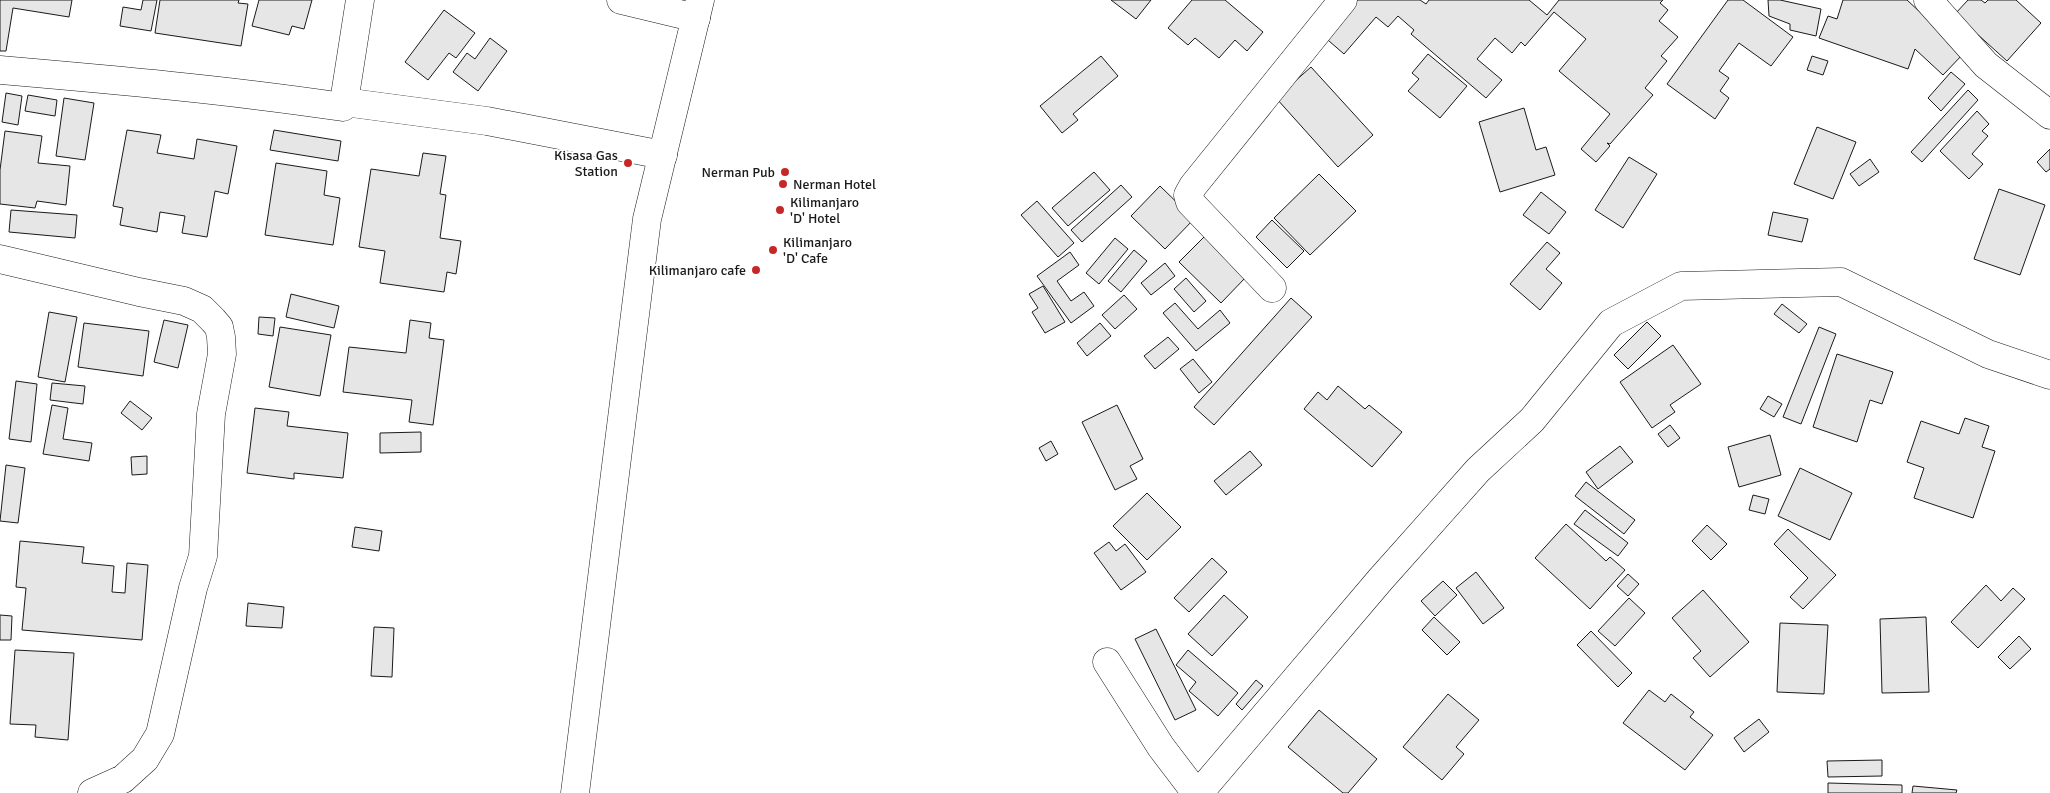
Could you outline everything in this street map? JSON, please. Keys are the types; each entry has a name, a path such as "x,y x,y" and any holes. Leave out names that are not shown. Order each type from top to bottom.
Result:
{"main road":[{"path":"0,70 166,85 272,97 343,108 360,0"},
{"path":"575,793 647,219 698,9 621,0"},
{"path":"1272,288 1190,202 1188,195 1193,186 1343,0"},
{"path":"1928,0 1986,65 2050,115"},
{"path":"344,102 487,121 663,154"},
{"path":"0,259 139,292 184,300 202,309 219,327 222,337 222,354 211,414 203,556 193,588 160,734 145,759 123,779 92,793"},
{"path":"1107,662 1161,747 1197,793 1465,485 1532,420 1610,323 1681,286 1841,282 1988,354 2050,375"}],"building":[{"path":"0,0 72,0 69,17 13,8 6,51 0,51"},
{"path":"143,0 157,0 151,31 120,26 123,7 141,10"},
{"path":"160,0 239,0 238,3 248,4 241,46 155,33"},
{"path":"259,0 312,0 304,29 292,26 289,35 252,26"},
{"path":"1111,0 1151,0 1136,19"},
{"path":"1192,0 1225,0 1263,32 1247,51 1235,40 1219,58 1195,38 1188,45 1168,28"},
{"path":"1350,0 1420,0 1426,4 1429,0 1529,0 1547,15 1559,0 1663,0 1660,3 1668,10 1659,21 1678,37 1661,56 1667,61 1645,88 1653,95 1610,144 1607,143 1610,146 1596,162 1581,149 1610,114 1559,71 1586,39 1554,12 1525,46 1521,42 1512,53 1495,38 1477,59 1502,80 1486,98 1411,34 1414,30 1398,16 1388,27 1376,17 1344,54 1321,34"},
{"path":"1728,0 1743,0 1793,37 1771,66 1739,43 1719,71 1729,78 1720,91 1729,98 1715,119 1667,84"},
{"path":"1768,0 1780,0 1821,9 1816,36 1790,30 1790,24 1769,16"},
{"path":"1843,0 1907,0 1964,53 1943,75 1915,49 1908,69 1819,38 1828,16 1837,19"},
{"path":"1968,0 1981,0 1985,3 1988,0 2016,0 2041,23 2007,61 1955,14"},
{"path":"444,10 475,33 456,58 449,53 428,80 405,62"},
{"path":"490,38 507,51 478,91 453,72 467,53 475,59"},
{"path":"1428,54 1467,86 1440,118 1408,91 1419,79 1412,73"},
{"path":"1101,56 1118,76 1073,114 1078,120 1062,133 1040,106"},
{"path":"1812,56 1828,61 1823,75 1807,70"},
{"path":"1311,67 1373,135 1338,167 1276,98"},
{"path":"1951,72 1965,84 1941,111 1928,98"},
{"path":"1968,90 1978,100 1922,162 1911,152"},
{"path":"6,93 22,96 18,125 2,122"},
{"path":"28,95 57,100 55,116 25,111"},
{"path":"64,98 94,103 85,160 56,156"},
{"path":"1524,108 1536,150 1546,147 1555,175 1500,192 1479,122"},
{"path":"1977,111 1989,124 1982,131 1988,136 1972,154 1983,164 1969,179 1940,151"},
{"path":"1817,127 1856,142 1833,199 1794,184"},
{"path":"127,130 161,135 157,153 194,159 197,139 237,146 228,194 215,191 207,237 182,233 185,216 160,212 157,232 120,225 123,208 113,206"},
{"path":"274,130 341,141 338,161 270,150"},
{"path":"5,131 42,136 38,163 70,166 66,205 37,201 35,208 0,204 0,170"},
{"path":"2050,149 2050,169 2046,172 2037,162"},
{"path":"423,153 446,156 440,194 446,195 440,238 461,241 456,274 447,272 444,292 380,283 385,251 359,247 371,169 419,176"},
{"path":"1629,157 1657,174 1623,228 1595,210"},
{"path":"1870,159 1879,172 1859,186 1850,174"},
{"path":"276,163 327,171 324,195 340,198 333,245 265,235"},
{"path":"1094,172 1110,190 1068,226 1052,208"},
{"path":"1319,174 1356,211 1310,255 1274,218"},
{"path":"1121,185 1132,197 1082,242 1071,230"},
{"path":"1160,186 1194,219 1165,249 1131,216"},
{"path":"1999,189 2045,205 2020,275 1974,259"},
{"path":"1541,192 1566,212 1549,234 1523,215"},
{"path":"1037,201 1074,243 1058,257 1021,215"},
{"path":"11,210 77,215 75,238 9,232"},
{"path":"1773,212 1808,219 1802,242 1768,235"},
{"path":"1272,220 1304,251 1287,268 1256,237"},
{"path":"1205,236 1246,277 1221,303 1179,262"},
{"path":"1115,238 1128,249 1099,284 1086,273"},
{"path":"1547,242 1560,253 1546,269 1562,283 1540,310 1510,284"},
{"path":"1134,250 1147,261 1121,292 1108,281"},
{"path":"1070,252 1079,265 1057,281 1071,301 1084,292 1094,306 1071,323 1037,276"},
{"path":"1165,263 1175,276 1151,295 1141,283"},
{"path":"1186,278 1206,301 1194,312 1174,289"},
{"path":"1043,286 1065,322 1045,333 1032,312 1038,308 1029,294"},
{"path":"291,294 339,306 334,328 286,317"},
{"path":"1124,295 1137,309 1115,329 1102,315"},
{"path":"1291,298 1312,317 1214,425 1194,407"},
{"path":"1175,303 1198,329 1220,310 1230,323 1196,351 1163,313"},
{"path":"1782,304 1807,324 1799,333 1774,314"},
{"path":"49,312 77,317 65,382 38,377"},
{"path":"259,317 275,318 273,336 258,334"},
{"path":"164,320 188,325 178,368 154,362"},
{"path":"410,320 431,323 429,338 444,340 433,425 409,422 412,400 343,392 349,347 406,353"},
{"path":"1647,322 1661,336 1628,369 1614,355"},
{"path":"84,323 149,331 143,376 78,367"},
{"path":"1100,323 1111,336 1087,356 1077,343"},
{"path":"280,327 331,335 320,396 269,387"},
{"path":"1819,327 1836,334 1801,424 1783,417"},
{"path":"1168,337 1179,349 1155,369 1144,356"},
{"path":"1673,345 1701,384 1670,405 1675,412 1652,428 1620,382"},
{"path":"1837,354 1893,372 1882,404 1870,400 1857,442 1813,427"},
{"path":"1193,359 1212,382 1199,393 1180,369"},
{"path":"16,381 37,384 31,442 9,439"},
{"path":"52,383 85,386 83,404 50,400"},
{"path":"1338,386 1365,409 1369,405 1402,432 1372,467 1304,409 1318,392 1327,400"},
{"path":"1768,396 1782,404 1774,417 1760,409"},
{"path":"130,401 152,418 142,430 121,413"},
{"path":"52,405 68,408 63,439 92,443 89,461 43,454"},
{"path":"1117,405 1143,459 1130,466 1137,479 1115,490 1082,422"},
{"path":"255,408 289,412 287,426 348,433 343,478 294,473 294,479 247,473"},
{"path":"1965,418 1989,426 1982,447 1995,451 1973,518 1914,498 1924,468 1907,462 1921,421 1959,434"},
{"path":"1670,425 1680,438 1668,447 1658,434"},
{"path":"421,432 421,452 380,453 380,433"},
{"path":"1770,435 1781,475 1739,487 1728,447"},
{"path":"1051,441 1058,454 1046,461 1039,448"},
{"path":"1620,446 1633,462 1598,489 1586,472"},
{"path":"1250,451 1262,465 1226,495 1214,481"},
{"path":"147,456 147,474 132,475 131,457"},
{"path":"6,465 25,468 18,523 0,521"},
{"path":"1800,468 1852,493 1830,540 1778,516"},
{"path":"1586,482 1635,520 1624,534 1575,496"},
{"path":"1147,493 1181,527 1147,560 1113,526"},
{"path":"1753,495 1769,499 1765,514 1749,510"},
{"path":"1585,510 1628,543 1618,556 1574,524"},
{"path":"1566,524 1606,561 1610,557 1625,570 1590,609 1535,558"},
{"path":"1707,525 1727,544 1711,560 1692,541"},
{"path":"355,527 382,531 379,551 352,547"},
{"path":"1788,529 1836,575 1803,609 1790,597 1808,578 1774,544"},
{"path":"20,541 84,547 82,563 114,566 112,592 125,593 127,563 148,565 142,640 22,630 26,588 16,587"},
{"path":"1109,542 1116,551 1125,544 1146,572 1121,590 1094,553"},
{"path":"1212,558 1227,572 1189,612 1174,598"},
{"path":"1476,572 1504,608 1483,624 1456,588"},
{"path":"1628,574 1639,584 1628,596 1617,586"},
{"path":"1443,581 1457,595 1435,616 1421,601"},
{"path":"1986,585 2001,601 2013,588 2025,599 1978,648 1951,622"},
{"path":"1703,590 1749,642 1710,677 1693,658 1701,651 1672,618"},
{"path":"1224,595 1248,617 1212,656 1188,634"},
{"path":"1629,598 1645,613 1615,646 1598,631"},
{"path":"248,603 284,607 282,628 246,626"},
{"path":"0,615 12,616 11,640 0,640"},
{"path":"1434,617 1460,642 1447,655 1422,630"},
{"path":"1926,617 1929,692 1882,693 1880,619"},
{"path":"1780,623 1828,625 1824,694 1777,692"},
{"path":"374,627 394,628 392,677 371,676"},
{"path":"1156,629 1196,710 1175,720 1135,639"},
{"path":"1591,631 1632,673 1618,687 1577,645"},
{"path":"2019,636 2031,649 2010,669 1998,657"},
{"path":"15,650 74,653 68,740 35,737 36,725 10,724"},
{"path":"1188,650 1238,693 1218,716 1189,691 1196,682 1176,665"},
{"path":"1256,680 1263,686 1242,710 1236,704"},
{"path":"1649,690 1665,702 1671,694 1694,712 1690,717 1713,735 1685,770 1623,723"},
{"path":"1448,694 1479,720 1456,747 1464,754 1442,780 1403,747"},
{"path":"1319,710 1377,759 1348,793 1343,793 1288,747"},
{"path":"1759,719 1769,732 1744,752 1734,738"},
{"path":"1882,760 1882,776 1828,777 1827,761"},
{"path":"1828,783 1902,785 1902,793 1828,793"},
{"path":"1913,786 1957,790 1956,793 1912,793"}],"place":[{"name":"Kisasa Gas Station","path":"628,163"},
{"name":"Nerman Pub","path":"785,172"},
{"name":"Nerman Hotel","path":"783,184"},
{"name":"Kilimanjaro 'D' Hotel","path":"780,210"},
{"name":"Kilimanjaro 'D' Cafe","path":"773,250"},
{"name":"Kilimanjaro cafe","path":"756,270"}]}
